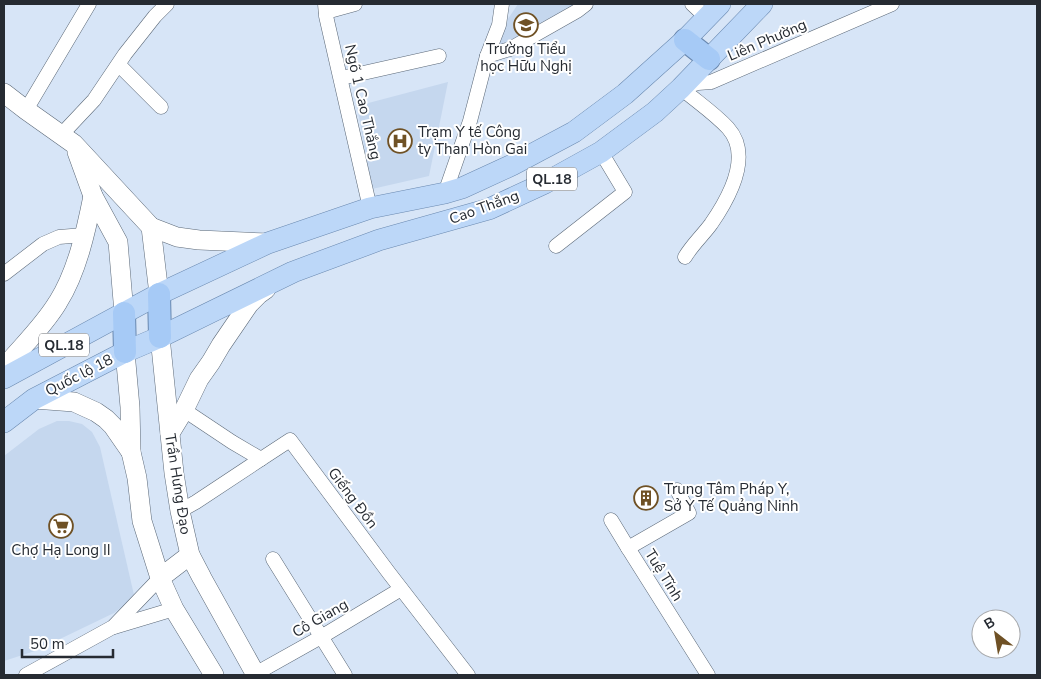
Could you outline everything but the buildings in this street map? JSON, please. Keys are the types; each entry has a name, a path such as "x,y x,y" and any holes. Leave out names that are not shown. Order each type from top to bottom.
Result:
{"highway":[{"path":"685,40 709,59"},
{"path":"159,294 160,337"},
{"path":"124,313 125,352"}],"main road":[{"name":"Cao Thắng","path":"160,337 292,272 379,240 488,209 545,183 601,152 654,112 681,88 762,4"},
{"name":"Cao Thắng","path":"159,294 268,243 370,208 462,188 512,165 574,132 625,94 685,40 706,8"},
{"path":"4,92 68,139 151,227 177,237 199,240 268,243"},
{"path":"68,139 93,196 118,242 124,313"},
{"path":"4,368 35,333 58,303 68,285 87,226 93,196"},
{"path":"151,227 159,294"},
{"path":"170,432 184,410 199,379 249,304 292,272"},
{"name":"QL.18","path":"4,378 159,294"},
{"name":"Quốc lộ 18","path":"4,422 34,399 125,352 160,337"},
{"name":"Trần Hưng Đạo","path":"160,337 174,473 190,555 256,675"},
{"path":"125,352 130,407 131,452 137,478 142,521 160,578 174,609 214,675"},
{"path":"34,399 74,402 96,412 113,426 131,452"},
{"path":"160,578 190,555"}],"street":[{"path":"26,110 89,4"},
{"path":"68,139 125,54 167,4"},
{"path":"325,8 355,4"},
{"path":"445,193 470,121 487,56 499,25 502,4"},
{"path":"487,56 510,49 586,4"},
{"name":"Liên Phường","path":"681,88 698,83 711,82 892,4"},
{"name":"Ngõ 1 Cao Thắng","path":"325,8 370,208"},
{"path":"341,78 439,56"},
{"path":"119,65 161,107"},
{"path":"681,88 729,129 737,143 739,157 732,188 712,222 685,257"},
{"path":"556,246 625,192 601,152"},
{"path":"4,274 43,244 59,237 84,235"},
{"path":"180,511 262,459 232,442 184,410"},
{"name":"Giếng Đồn","path":"262,459 290,440 468,675"},
{"name":"Tuệ Tĩnh","path":"677,490 689,513 628,548 708,675"},
{"path":"611,520 628,548"},
{"path":"273,559 344,675"},
{"path":"113,627 160,578"},
{"name":"Cô Giang","path":"256,675 401,589"},
{"path":"26,675 113,627 174,609"}],"shaded area":[{"name":"Trường Tiểu học Hữu Nghị","path":"518,4 581,4 502,46 498,41 508,19"},
{"name":"Trạm Y tế Công ty Than Hòn Gai","path":"448,82 429,176 372,189 357,106"},
{"name":"Chợ Hạ Long II","path":"57,421 82,424 92,432 100,447 134,595 131,600 114,613 35,651 4,661 4,456 39,429"}],"place":[{"name":"Trường Tiểu học Hữu Nghị","path":"526,25"},
{"name":"Trạm Y tế Công ty Than Hòn Gai","path":"400,141"},
{"name":"Trung Tâm Pháp Y, Sở Y Tế Quảng Ninh","path":"646,498"},
{"name":"Chợ Hạ Long II","path":"61,526"}]}
